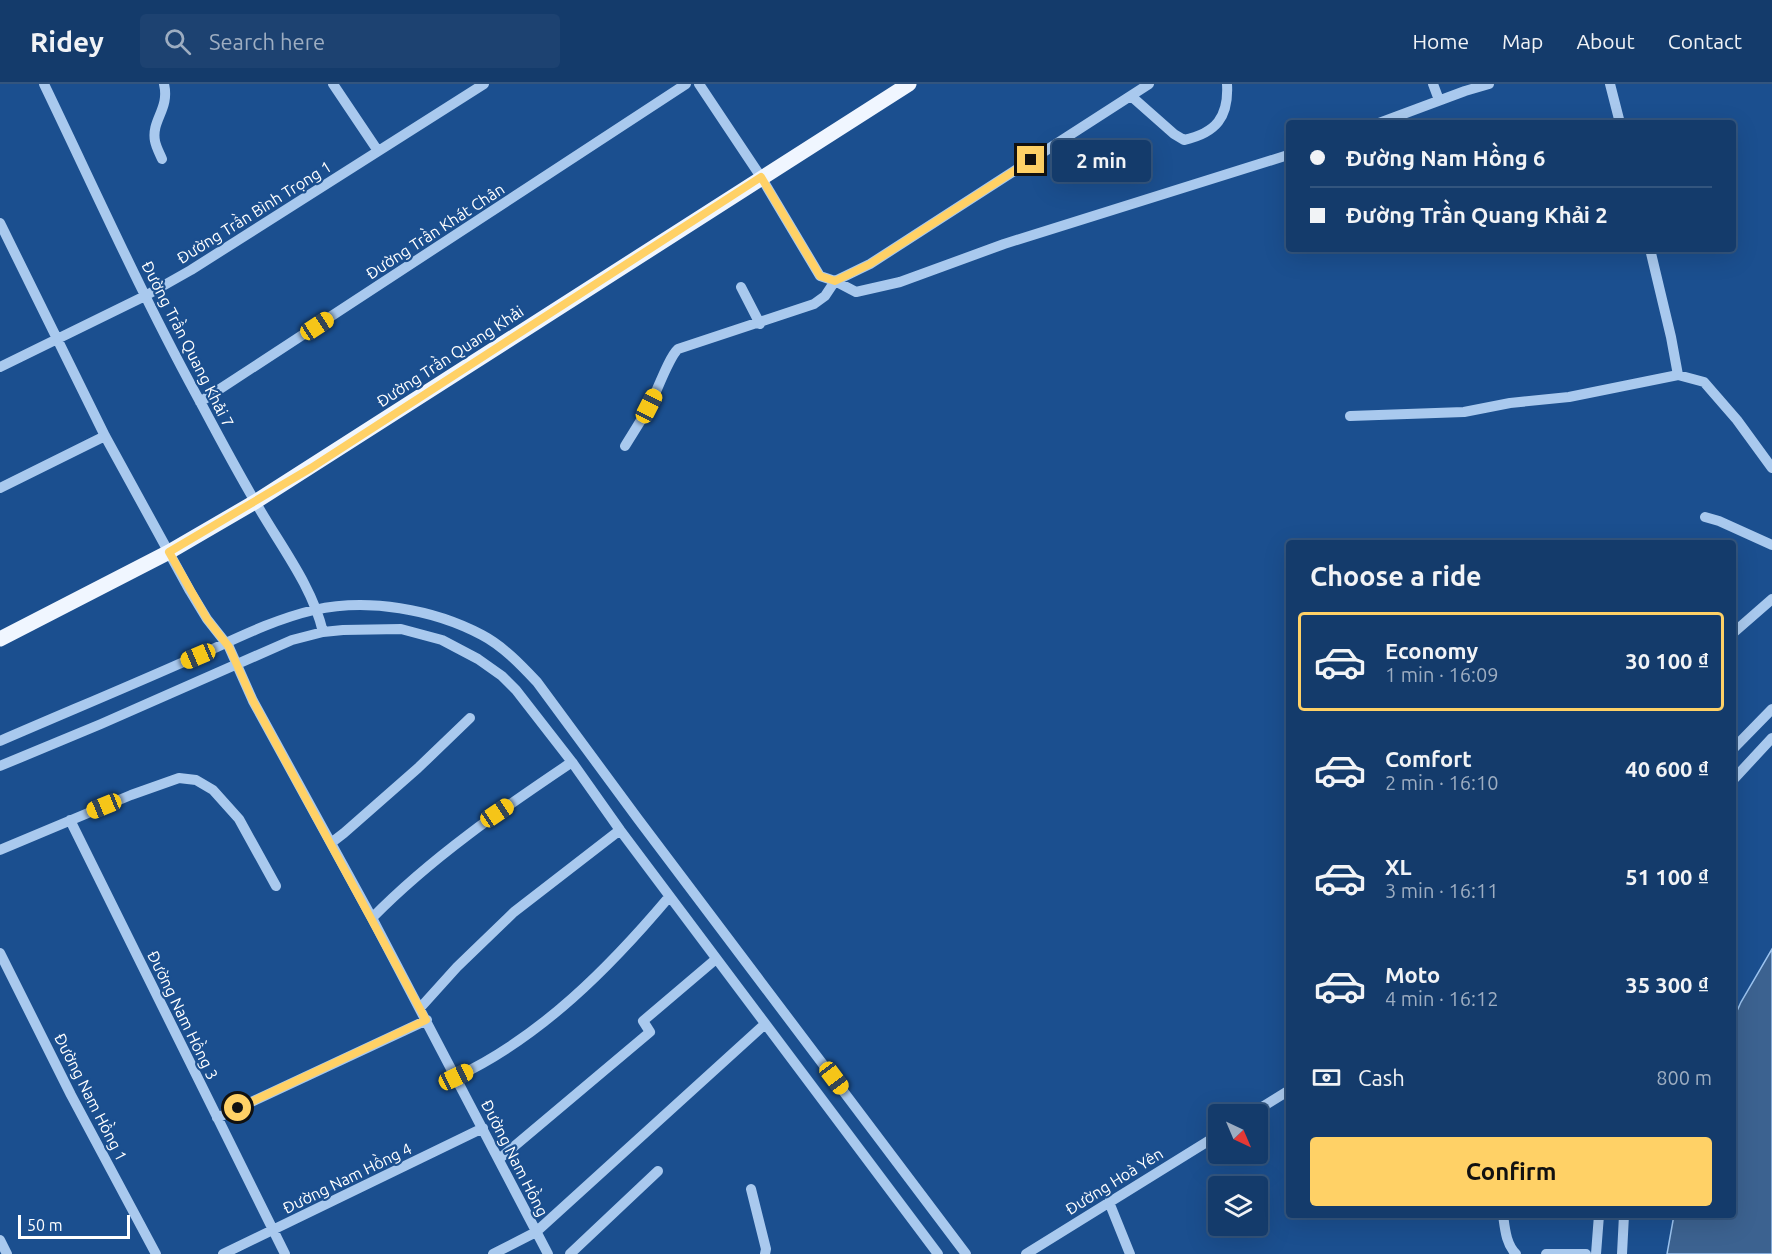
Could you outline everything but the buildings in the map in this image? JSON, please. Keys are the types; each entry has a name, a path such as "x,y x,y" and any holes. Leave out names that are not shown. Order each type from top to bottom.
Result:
{"main road":[{"name":"Đường Trần Quang Khải","path":"0,639 169,552 255,502 909,84"}],"street":[{"name":"Đường Trần Quang Khải 7","path":"44,84 145,296 200,402 294,567 316,611 322,631"},
{"path":"162,159 155,141 155,127 166,101 164,84"},
{"path":"333,84 378,151"},
{"name":"Đường Trần Bình Trọng 1","path":"0,367 145,296 217,255 484,84"},
{"name":"Đường Trần Khát Chân","path":"200,402 686,84"},
{"path":"699,84 761,177 820,276 856,292 900,282 1004,244 1286,156"},
{"path":"625,446 649,406 664,376 671,355 678,350 814,304 825,296 835,281 870,264 1149,84"},
{"path":"1131,96 1184,140 1198,137 1213,128 1222,117 1227,105 1227,84"},
{"path":"1433,84 1439,100"},
{"path":"1386,120 1490,84"},
{"path":"1611,84 1619,120"},
{"path":"0,224 105,436 207,619 227,645"},
{"path":"1651,252 1678,375"},
{"path":"741,287 760,324"},
{"path":"1350,416 1464,412 1569,397 1678,375 1704,382 1737,420 1772,468"},
{"path":"0,488 105,436"},
{"path":"1705,518 1719,521 1772,545"},
{"path":"1736,630 1772,598"},
{"path":"0,741 291,617 316,611 341,606 377,606 420,613 457,624 484,636 517,662 544,691 966,1254"},
{"path":"0,766 237,663 292,640 322,631 400,629 442,640 478,659 502,676 516,690 938,1254"},
{"name":"Đường Nam Hồng","path":"227,645 253,701 372,918 548,1254"},
{"path":"1736,746 1772,709"},
{"path":"331,843 411,775 470,718"},
{"path":"1736,777 1772,738"},
{"path":"372,918 399,891 460,841 572,762"},
{"path":"0,850 121,799 179,778 196,780 213,790 239,819 276,886"},
{"name":"Đường Nam Hồng 3","path":"70,820 285,1254"},
{"path":"420,1008 457,967 514,912 620,831"},
{"path":"456,1077 473,1070 558,1011 636,936 669,897"},
{"name":"Đường Nam Hồng 1","path":"0,953 71,1095 156,1254"},
{"path":"499,1159 650,1032 643,1021 716,959"},
{"path":"217,1118 426,1020"},
{"path":"493,1254 536,1232 765,1024"},
{"path":"1267,1104 1286,1092"},
{"name":"Đường Nam Hồng 4","path":"223,1254 483,1128"},
{"name":"Đường Hoà Yên","path":"1026,1254 1208,1140"},
{"path":"570,1254 658,1172"},
{"path":"751,1189 766,1249 765,1254"},
{"path":"1109,1202 1131,1254"},
{"path":"1503,1218 1506,1238 1516,1254"},
{"path":"1622,1254 1624,1218"},
{"path":"1596,1254 1597,1219"},
{"path":"0,1240 7,1254"},
{"path":"1546,1254 1586,1254"}],"water":[{"path":"1772,949 1772,1254 1667,1254 1673,1218 1736,1218 1736,1013"}],"route":[{"path":"238,1108 426,1020 244,684 229,647 207,619 169,552 311,468 761,177 820,276 835,281 870,264 1031,160"}]}
